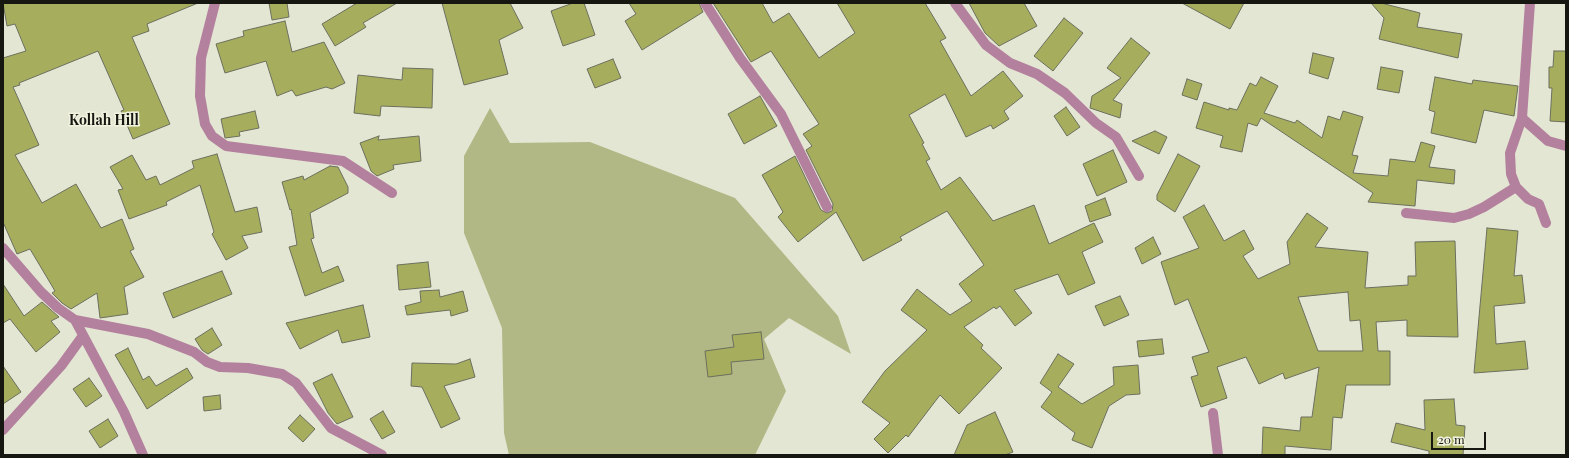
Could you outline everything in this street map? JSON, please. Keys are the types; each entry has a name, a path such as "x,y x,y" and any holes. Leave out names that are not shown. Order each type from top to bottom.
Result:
{"street":[{"path":"215,3 201,58 200,88 205,124 212,136 226,146 343,161 392,193"},
{"path":"705,3 740,58 781,114 827,207"},
{"path":"955,3 986,45 1010,63 1037,74 1065,93 1096,123 1116,137 1139,176"},
{"path":"1530,3 1522,118 1510,153 1510,174 1516,187 1528,199 1539,204 1546,223"},
{"path":"1522,118 1548,141 1566,146"},
{"path":"1406,213 1435,214 1445,217 1461,216 1484,207 1516,187"},
{"path":"3,248 41,292 58,308 75,320 148,334 194,352 207,362 220,367 248,368 282,374 296,383 331,428 382,455"},
{"path":"75,320 82,337 124,412 143,455"},
{"path":"3,430 61,366 82,337"},
{"path":"1213,413 1218,455"}],"green space":[{"path":"490,108 510,143 590,142 735,198 838,316 851,354 789,318 764,339 786,391 755,455 509,455 504,433 502,328 464,233 464,156"}],"building":[{"path":"3,3 198,3 147,24 149,31 132,37 170,124 133,139 121,111 124,110 98,51 19,83 20,85 13,87 39,145 15,155 42,203 76,184 101,228 122,219 134,249 130,251 144,277 124,287 128,314 100,318 97,293 71,309 62,303 52,293 55,291 30,249 17,254 3,222 3,58 26,51 15,24 7,26"},
{"path":"269,3 287,3 289,17 272,20"},
{"path":"357,3 397,3 363,23 366,27 335,46 322,24"},
{"path":"442,3 510,3 523,28 499,40 508,74 464,85"},
{"path":"573,3 584,3 595,35 563,46 551,11"},
{"path":"629,3 699,3 703,12 642,50 625,21 636,14"},
{"path":"713,3 762,3 773,23 789,13 819,58 855,33 837,3 925,3 946,38 940,41 971,96 1003,71 1023,96 1004,111 1009,119 993,129 991,125 966,137 945,94 909,115 924,143 922,144 930,159 926,161 941,190 960,177 993,221 1034,205 1049,244 1094,223 1103,242 1082,252 1095,283 1068,295 1058,274 1014,290 1032,313 1015,326 1000,306 996,309 994,307 964,327 983,345 981,348 1002,368 959,414 940,395 908,437 906,435 888,453 874,439 890,423 862,402 885,371 927,330 901,310 917,289 950,315 972,301 959,284 984,265 947,211 900,237 902,240 863,261 836,212 798,242 778,217 783,212 762,175 795,156 821,210 827,213 832,211 833,204 806,150 812,146 803,134 819,124 771,51 751,62"},
{"path":"969,3 1024,3 1037,26 999,46 985,33"},
{"path":"1182,3 1244,3 1230,29"},
{"path":"1371,3 1381,3 1420,13 1417,27 1462,34 1458,58 1379,39 1384,18"},
{"path":"1064,18 1083,33 1053,71 1034,56"},
{"path":"285,21 292,52 324,42 345,83 332,89 326,87 296,96 292,90 277,96 266,61 225,73 216,44 244,36 243,31"},
{"path":"1131,38 1150,53 1113,100 1122,104 1120,118 1090,108 1092,96 1121,78 1107,68"},
{"path":"1554,51 1566,51 1566,122 1550,121 1552,88 1549,88 1549,67 1553,67"},
{"path":"1313,53 1334,58 1328,79 1309,73"},
{"path":"613,59 621,78 595,88 587,69"},
{"path":"1381,67 1403,71 1399,93 1377,89"},
{"path":"403,68 433,69 432,108 381,106 380,116 354,113 358,75 402,80"},
{"path":"1261,77 1278,86 1264,113 1295,123 1297,120 1322,138 1328,116 1340,120 1343,111 1363,117 1352,155 1358,156 1353,173 1388,176 1390,159 1415,162 1421,142 1435,146 1429,167 1455,170 1454,184 1417,180 1415,206 1368,202 1373,193 1261,118 1257,126 1248,123 1242,152 1220,147 1223,136 1196,128 1204,102 1229,110 1229,108 1237,110 1250,83 1256,86"},
{"path":"1435,77 1472,84 1473,80 1518,86 1514,116 1484,110 1476,143 1431,133 1435,112 1429,110"},
{"path":"1187,79 1202,84 1197,100 1182,95"},
{"path":"760,96 777,126 744,144 728,114"},
{"path":"1066,107 1080,127 1067,136 1054,116"},
{"path":"255,111 259,128 239,132 240,136 225,138 221,119"},
{"path":"1155,131 1167,137 1159,154 1132,141"},
{"path":"379,136 378,140 419,136 421,161 393,165 394,169 377,176 371,171 360,143"},
{"path":"1113,150 1127,182 1097,196 1083,164"},
{"path":"217,154 235,212 257,207 262,232 242,236 248,248 226,260 212,234 214,232 200,185 166,202 167,205 129,219 118,190 123,189 110,167 132,155 146,180 156,176 160,185 194,168 192,161"},
{"path":"1178,154 1200,166 1175,212 1157,200 1157,195"},
{"path":"330,166 338,167 348,187 348,193 310,213 314,238 311,239 322,273 338,266 344,281 305,296 289,247 297,245 291,209 290,210 282,182 303,176 304,180"},
{"path":"1105,198 1111,215 1090,222 1085,206"},
{"path":"1204,205 1224,241 1244,230 1254,249 1243,256 1258,279 1290,264 1287,242 1307,213 1328,228 1315,247 1368,252 1365,288 1408,285 1408,276 1416,276 1415,242 1455,241 1458,337 1407,336 1407,320 1376,322 1378,351 1390,351 1390,385 1346,385 1342,418 1333,417 1331,450 1285,446 1285,455 1262,455 1263,427 1300,431 1301,417 1312,417 1319,367 1285,379 1283,373 1259,384 1246,357 1217,367 1227,398 1201,407 1191,377 1198,375 1192,357 1209,352 1188,299 1175,305 1161,262 1199,248 1183,217","holes":["1348,292 1350,321 1360,320 1363,351 1318,351 1298,297"]},
{"path":"1487,228 1518,231 1514,276 1522,275 1525,303 1494,306 1496,344 1525,341 1528,369 1474,373"},
{"path":"1153,237 1161,254 1142,264 1135,248"},
{"path":"428,262 431,287 399,290 397,265"},
{"path":"222,271 232,294 173,318 163,293"},
{"path":"3,284 24,316 42,302 59,317 51,321 60,332 36,352 10,319 3,323"},
{"path":"439,290 440,297 463,291 468,311 451,316 450,310 407,315 405,306 421,302 420,291"},
{"path":"1120,296 1129,315 1104,326 1095,306"},
{"path":"363,305 370,337 342,343 338,330 300,349 286,323"},
{"path":"212,328 222,345 208,354 202,350 195,339"},
{"path":"761,332 764,359 731,362 732,374 708,377 705,351 734,347 732,335"},
{"path":"1162,339 1164,354 1139,357 1137,341"},
{"path":"128,348 143,380 149,376 156,386 187,368 193,378 147,409 115,355"},
{"path":"1058,354 1074,364 1058,387 1082,404 1114,385 1113,367 1138,365 1140,394 1126,395 1109,406 1092,448 1072,440 1075,433 1041,407 1052,392 1040,383"},
{"path":"470,359 475,377 444,386 460,419 441,428 422,387 411,386 412,363 456,364"},
{"path":"3,366 21,392 3,404"},
{"path":"332,374 353,417 337,424 328,413 313,383"},
{"path":"89,378 102,396 86,407 73,389"},
{"path":"220,395 221,409 204,411 203,397"},
{"path":"1454,399 1456,425 1465,426 1463,455 1429,455 1429,451 1391,442 1396,423 1425,430 1424,400"},
{"path":"383,411 395,432 382,439 370,419"},
{"path":"995,412 1013,452 1005,455 954,455 967,425"},
{"path":"300,415 315,429 303,442 288,428"},
{"path":"108,419 118,436 100,448 89,431"}],"district":[{"name":"Kollah Hill","path":"104,121"}]}
